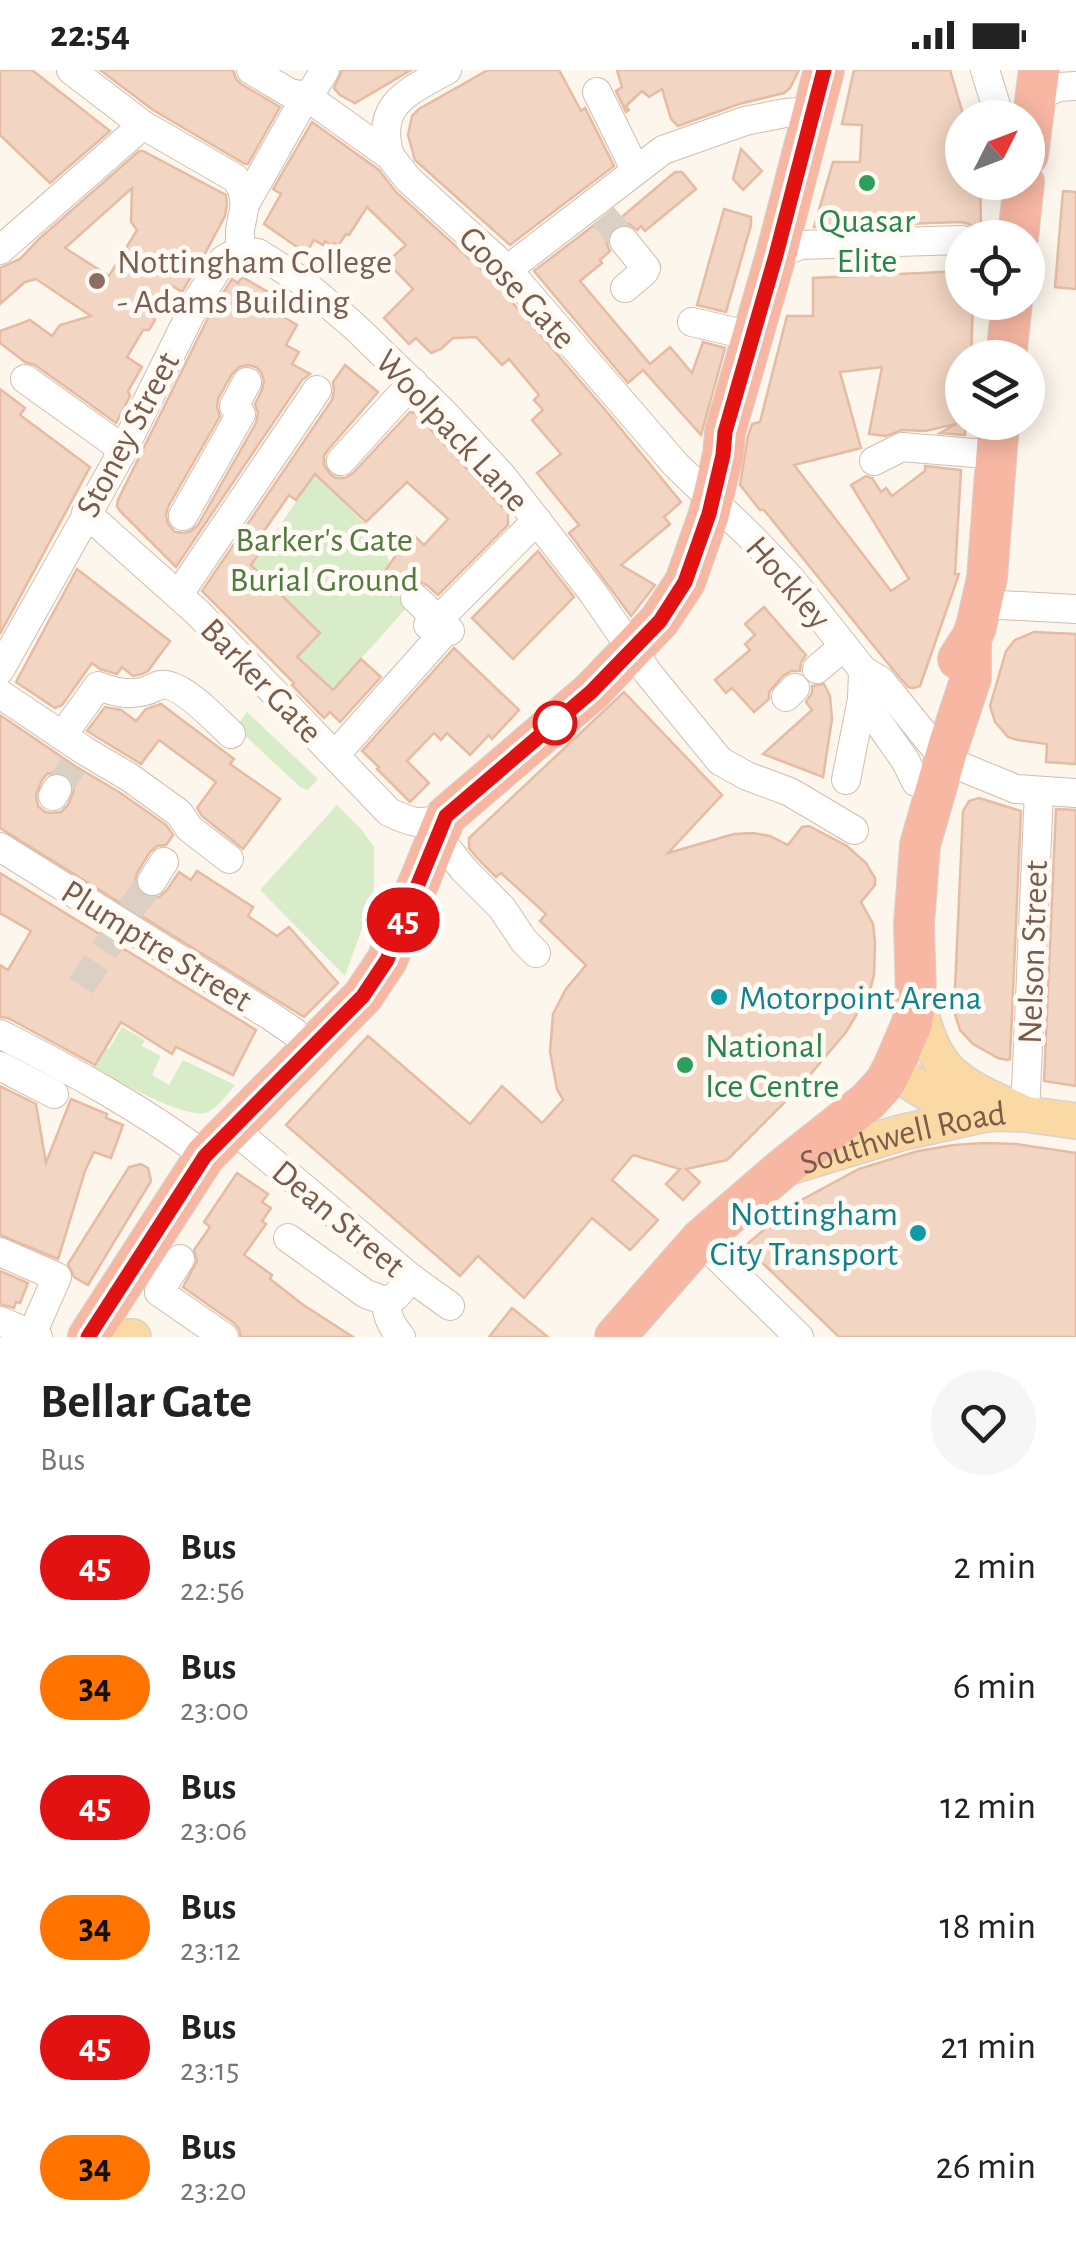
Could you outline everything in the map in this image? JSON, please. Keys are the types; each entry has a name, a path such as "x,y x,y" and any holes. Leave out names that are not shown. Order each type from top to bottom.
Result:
{"highway":[{"path":"88,1337 218,1141 363,996 378,976 440,830 591,692 660,621 685,582 709,514 725,432 824,70"},
{"path":"615,1337 700,1240 868,1101 894,1065 912,1022 916,997 914,924 930,760 971,678 976,622 990,549 999,440"},
{"path":"894,1065 884,1048 886,1020 899,959 914,924"}],"main road":[{"name":"Southwell Road","path":"916,997 927,1041 952,1076 1026,1114"},
{"path":"894,1065 919,1090 982,1114"},
{"name":"Southwell Road","path":"782,1169 900,1133 982,1114 1026,1114 1076,1121"},
{"path":"115,1337 133,1337"}],"street":[{"path":"71,70 144,125 235,178 245,204"},
{"name":"Goose Gate","path":"252,70 290,93 306,96 390,156 408,179 506,268 676,465 712,498"},
{"path":"240,250 245,204 325,70"},
{"path":"390,156 385,138 394,104 447,70"},
{"path":"985,70 994,100"},
{"path":"1038,83 1076,86"},
{"path":"596,92 635,169"},
{"path":"506,268 597,209 635,169 662,150 745,122 785,113 813,112"},
{"path":"0,250 144,125"},
{"path":"624,241 646,268 625,288"},
{"path":"776,255 800,246 945,241"},
{"name":"Woolpack Lane","path":"240,250 258,252 300,280 443,412 503,477 648,673 720,761 790,792 854,830"},
{"name":"Stoney Street","path":"0,670 120,454 197,301 223,260 240,250"},
{"path":"692,322 752,336"},
{"path":"25,379 113,442 120,454"},
{"path":"183,516 241,414 234,406 247,382"},
{"path":"341,461 413,382"},
{"path":"179,594 317,390"},
{"path":"874,460 902,446 985,440"},
{"path":"216,459 254,482"},
{"name":"Hockley","path":"712,498 792,579 863,670 881,681 930,760"},
{"name":"Barker Gate","path":"86,513 179,594 389,812 414,823 430,822 440,830"},
{"path":"335,755 536,520"},
{"path":"415,598 442,627"},
{"path":"976,622 1076,609"},
{"path":"817,669 844,646"},
{"path":"846,780 862,699 863,670"},
{"path":"75,749 98,686 116,692 174,685 231,734"},
{"path":"0,694 75,749 129,778 179,813 189,828 230,859"},
{"path":"862,699 905,760 930,760 1016,789 1076,793"},
{"name":"Nelson Street","path":"1026,1114 1038,791"},
{"path":"440,830 464,870 502,908 536,952"},
{"name":"Plumptre Street","path":"0,847 272,1016 310,1048"},
{"name":"Dean Street","path":"0,1034 164,1126 218,1141 450,1306"},
{"path":"0,1066 54,1094"},
{"path":"288,1238 366,1294 386,1302"},
{"path":"700,1240 799,1337"},
{"path":"0,1252 56,1277 35,1336 0,1321"},
{"path":"180,1259 158,1292 224,1337"},
{"path":"386,1302 411,1278"},
{"path":"386,1302 386,1315 400,1337"}],"green space":[{"name":"Barker's Gate Burial Ground","path":"328,456 345,472 331,490 376,535 391,564 381,577 409,605 333,690 308,668 294,683 282,672 319,633 252,565"},
{"path":"247,712 318,779 308,790 300,787 236,727"},
{"path":"337,805 374,847 371,903 345,976 260,890"},
{"path":"122,1027 145,1040 142,1046 161,1056 152,1075 169,1085 183,1060 235,1085 214,1108 196,1113 150,1097 93,1068"}],"building":[{"path":"0,70 32,70 110,131 50,183 0,135"},
{"path":"100,70 233,70 241,84 280,107 245,164 153,110"},
{"path":"342,70 411,70 355,103 334,88"},
{"path":"488,70 559,70 581,111 585,108 614,166 510,245 415,160 408,135 412,116 419,109"},
{"path":"617,70 799,70 784,93 678,126 671,119 662,89 649,97 642,91 626,106 626,112 616,91 622,87"},
{"path":"854,70 950,70 959,100 945,100 945,200 980,200 981,220 814,227 833,162 860,162 862,125 842,124"},
{"path":"312,122 379,170 396,192 493,280 681,502 664,517 670,524 621,565 655,585 631,616 569,533 579,525 537,473 561,454 532,420 543,410 534,400 539,395 509,359 502,365 476,337 453,338 431,353 416,338 409,344 384,318 413,289 387,262 406,245 367,207 338,246 314,240 306,253 264,224 281,194 273,189"},
{"path":"741,149 762,171 743,190 733,179"},
{"name":"Nottingham College - Adams Building","path":"139,151 226,195 225,216 201,261 182,292 171,285 152,314 155,320 149,330 143,330 127,357 142,367 116,423 0,343 0,331 30,320 52,336 60,325 91,316 36,279 25,282 0,304 0,268 20,259","holes":["132,188 131,222 137,230 109,276 65,248"]},
{"path":"675,172 682,172 696,189 645,231 629,224 614,227 607,236 610,251 580,281 650,364 670,347 692,373 703,342 725,348 701,435 643,370 628,383 534,271 610,213 617,221"},
{"path":"1063,191 1076,192 1076,289 1055,287"},
{"path":"724,209 751,217 726,312 697,305"},
{"path":"945,272 945,320 972,320 972,340 945,340 945,426 902,430 886,436 869,434 882,367 840,372 861,448 794,465 891,591 909,579 851,485 866,476 872,478 881,492 886,488 892,496 925,471 925,466 961,470 955,574 959,574 920,686 914,688 908,687 740,485 748,436 752,424 760,422 787,316 813,316 813,278"},
{"path":"242,277 284,301 277,313 297,325 286,345 299,352 292,364 310,374 302,380 176,567 120,511 118,500 212,310 232,279 238,283","holes":["239,367 256,367 264,381 255,404 256,423 198,525 191,531 175,532 168,524 168,507 220,416 218,399"]},
{"path":"345,365 378,392 324,456 330,474 345,478 353,473 410,412 415,413 508,513 508,525 438,595 418,581 403,585 398,594 381,577 411,533 424,545 448,519 407,482 366,522 315,474 296,500 289,495 264,531 271,536 251,565 320,633 297,657 333,690 361,659 381,677 340,722 330,712 324,718 202,591 332,400 333,382"},
{"path":"0,389 25,408 20,415 90,467 0,634"},
{"path":"538,551 574,597 513,659 472,618"},
{"path":"77,569 170,641 142,674 133,676 122,667 117,674 92,663 62,705 55,708 16,682"},
{"path":"764,607 806,655 800,671 783,676 769,692 769,699 754,712 732,688 726,693 715,680 750,650 745,644 755,635 745,624"},
{"path":"1034,632 1076,634 1076,764 1046,762 1047,744 1008,737 995,722 990,706 1006,651 1015,640"},
{"path":"454,648 519,710 492,739 489,735 470,755 447,733 441,740 434,733 407,761 429,783 410,802 362,751"},
{"path":"824,684 830,696 832,719 823,777 763,754 812,710 806,702 812,686"},
{"name":"National Ice Centre","path":"624,692 722,795 668,853 734,834 770,836 788,845 802,827 809,826 847,846 866,863 875,878 875,885 861,902 873,924 874,975 869,994 846,1032 799,1088 727,1160 686,1169 700,1182 683,1200 666,1184 680,1169 633,1155 612,1180 658,1220 630,1250 592,1218 524,1298 478,1256 460,1276 286,1125 368,1036 470,1124 502,1086 542,1123 563,1100 550,1052 553,1014 566,989 586,965 540,921 546,914 501,873 496,877 477,858 469,848 469,838"},
{"path":"161,704 234,759 230,764 280,799 243,849 197,808 216,782 159,740 141,764 87,731 105,707 121,710 136,721 146,709"},
{"path":"0,715 166,825 173,835 166,845 150,852 137,873 137,890 142,895 159,897 179,872 191,880 197,871 253,907 248,916 277,936 289,927 338,983 304,1017 0,828","holes":["65,773 72,779 74,790 68,805 61,812 45,812 38,806 36,795 42,780 47,774"]},
{"path":"979,798 1021,811 1007,1060 973,1044 960,1030 954,1011 963,811 969,801"},
{"path":"1056,809 1076,810 1076,1086 1044,1081"},
{"path":"0,873 256,1030 233,1075 176,1047 172,1054 121,1022 95,1065 0,1017 0,965 8,970 31,931 0,913"},
{"path":"0,1086 36,1104 46,1163 71,1099 123,1125 111,1158 94,1152 58,1259 0,1235"},
{"name":"Nottingham City Transport","path":"984,1143 1076,1153 1076,1337 839,1337 745,1246 794,1204 859,1169 918,1151"},
{"path":"141,1164 148,1168 151,1181 88,1285 74,1277 68,1264 129,1167"},
{"path":"237,1173 268,1194 262,1202 271,1208 262,1221 266,1224 244,1255 302,1304 353,1337 241,1337 234,1323 183,1287 197,1261 194,1250 210,1227 204,1222"},
{"path":"0,1271 28,1283 14,1308 0,1304"},
{"path":"512,1308 548,1337 489,1337"}],"tunnel":[{"path":"603,216 624,241"},
{"path":"57,789 77,760"},
{"path":"130,910 152,881"},
{"path":"81,986 112,939"}],"bus line":[{"name":"45","path":"88,1337 205,1156 363,996 378,976 446,816 591,692 660,621 685,582 709,514 725,432 824,70"}],"place":[{"name":"Quasar Elite","path":"867,183"},
{"name":"Nottingham College - Adams Building","path":"97,281"},
{"name":"Motorpoint Arena","path":"719,997"},
{"name":"National Ice Centre","path":"685,1065"},
{"name":"Nottingham City Transport","path":"918,1233"}]}
